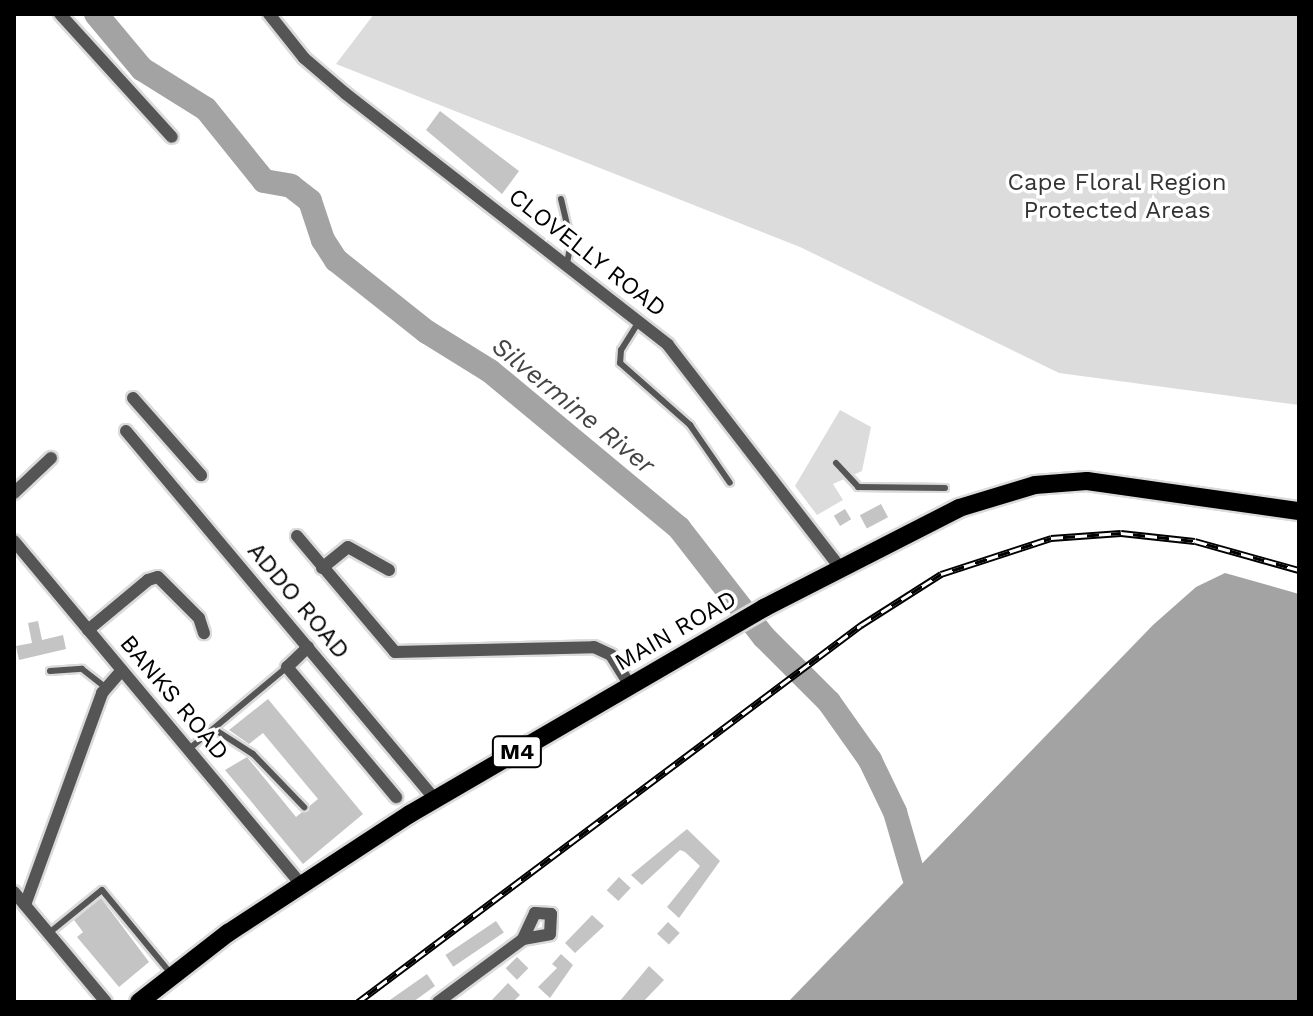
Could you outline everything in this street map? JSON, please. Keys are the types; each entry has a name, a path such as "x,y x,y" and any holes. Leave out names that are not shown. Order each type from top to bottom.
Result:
{"main road":[{"name":"MAIN ROAD","path":"139,1002 301,884 436,800 735,624 839,566 959,508 1035,485 1120,484 1299,511"}],"street":[{"path":"60,14 172,137"},
{"name":"CLOVELLY ROAD","path":"269,14 325,77 640,320 710,393 839,566"},
{"path":"133,398 201,475"},
{"name":"ADDO ROAD","path":"126,431 436,800"},
{"path":"141,449 163,433"},
{"path":"14,493 51,458"},
{"path":"297,536 379,639 398,654 599,648 611,655 630,686"},
{"name":"BANKS ROAD","path":"14,541 301,884"},
{"path":"322,568 348,547 389,570"},
{"path":"88,630 148,580 158,577 199,618 204,633"},
{"path":"308,647 287,667 396,797"},
{"path":"20,906 105,687 122,670"},
{"path":"14,892 20,906 49,933 106,1002"},
{"path":"438,1002 523,939"}],"lane":[{"path":"561,199 571,241 567,264"},
{"path":"640,320 621,350 620,363 690,425 730,483"},
{"path":"836,463 858,487 945,488"},
{"path":"189,749 287,667"},
{"path":"50,671 82,669 105,687"},
{"path":"214,729 253,754 304,807"},
{"path":"49,933 102,890 172,975"}],"green space":[{"name":"Cape Floral Region Protected Areas","path":"374,14 1299,14 1299,405 1059,373 800,247 336,64"},
{"path":"840,410 871,427 862,471 833,484 843,500 817,515 795,486"}],"shaded area":[{"path":"1225,573 1299,594 1299,1002 788,1002 1153,625 1196,587"}],"building":[{"path":"440,111 519,171 502,194 426,130"},
{"path":"881,504 888,517 867,529 860,515"},
{"path":"845,509 851,519 840,526 834,516"},
{"path":"38,621 42,640 63,635 66,649 19,660 16,646 32,643 28,623"},
{"path":"268,699 363,814 303,864 225,770 247,757 296,817 318,799 263,733 249,744 229,730"},
{"path":"687,829 720,861 679,918 667,907 700,866 685,852 680,850 642,885 631,875"},
{"path":"619,877 631,888 618,901 607,890"},
{"path":"101,898 149,962 119,987 77,937 83,932 74,920"},
{"path":"592,915 604,926 575,953 565,943"},
{"path":"496,921 504,933 453,967 445,955"},
{"path":"668,922 680,933 669,945 657,934"},
{"path":"561,954 573,965 550,998 538,987 557,968 552,964"},
{"path":"517,957 528,968 517,980 506,968"},
{"path":"649,966 664,980 643,1002 619,1002"},
{"path":"427,974 435,986 413,1002 387,1002"},
{"path":"508,983 520,995 513,1002 490,1002"}],"waterway":[{"name":"Silvermine River","path":"96,14 142,69 206,109 264,181 291,186 310,201 323,240 336,260 427,332 490,371 679,528 764,637 829,702 870,760 895,812 914,877"}],"railway":[{"path":"358,1002 861,625 941,574 1051,538 1121,533 1195,541 1299,570"}]}
